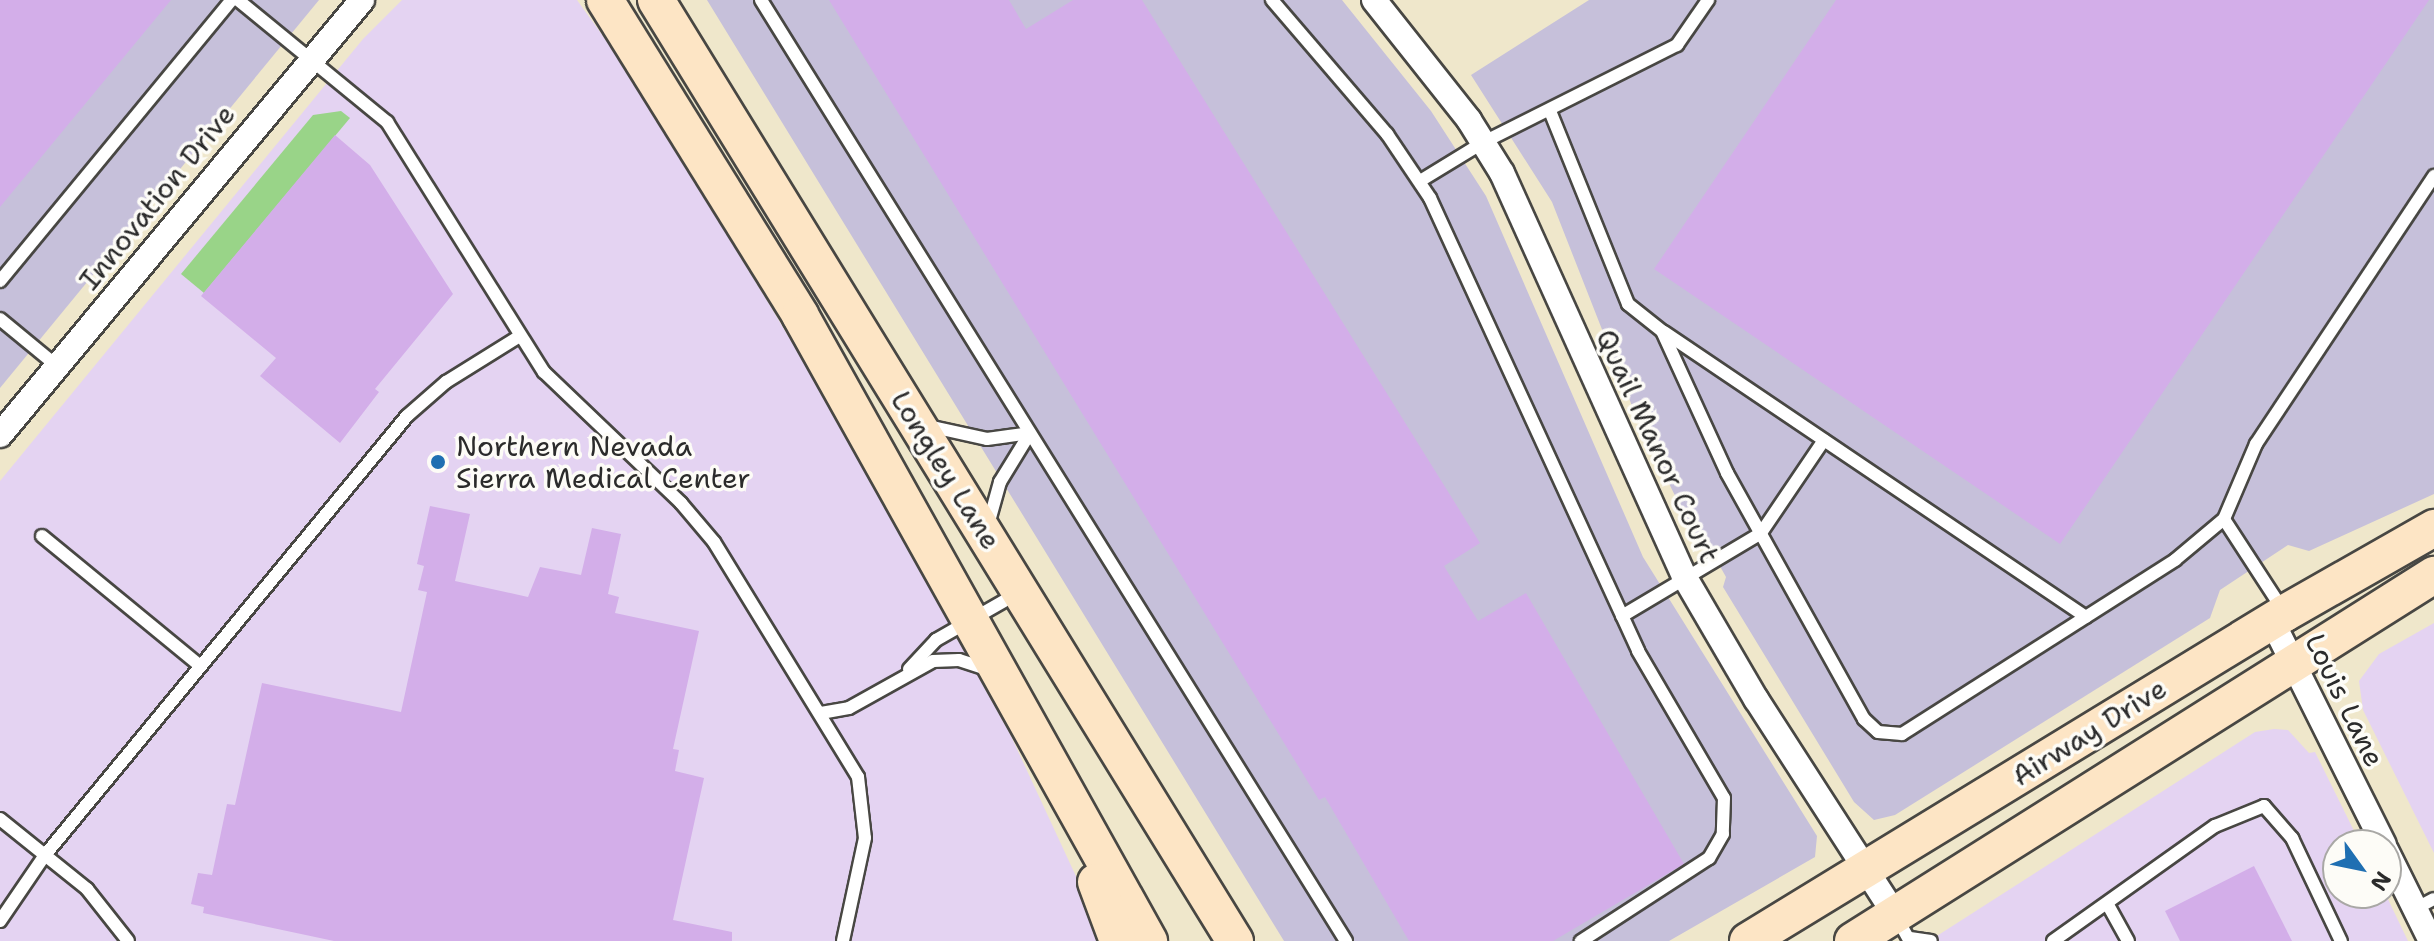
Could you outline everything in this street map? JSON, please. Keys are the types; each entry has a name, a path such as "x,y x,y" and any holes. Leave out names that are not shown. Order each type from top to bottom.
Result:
{"main road":[{"name":"Longley Lane","path":"605,0 800,315 1149,941"},
{"name":"Longley Lane","path":"656,0 1231,933"},
{"name":"Airway Drive","path":"1720,941 1755,937 2278,617 2434,528"},
{"name":"Airway Drive","path":"1853,941 1905,931 2295,665 2434,575"},
{"path":"1080,822 1100,900 1118,941"}],"street":[{"name":"Quail Manor Court","path":"1374,0 1484,142 1684,576 1756,699 1905,931"},
{"name":"Innovation Drive","path":"0,435 354,3"},
{"name":"Louis Lane","path":"2278,617 2295,665 2376,829"},
{"name":"Louis Lane","path":"2402,871 2425,904 2431,941"}],"lane":[{"path":"0,281 232,0"},
{"path":"238,0 309,60 344,82 394,131 520,336 570,403 705,530 851,761 865,808 864,852 843,941"},
{"path":"761,0 1346,941"},
{"path":"1272,0 1387,134 1420,181 1452,239 1622,616 1719,786 1726,822 1718,847 1699,868 1581,941"},
{"path":"1420,181 1484,142 1677,45 1708,0"},
{"path":"1550,111 1628,304 1662,331 2086,617"},
{"path":"1662,331 1727,473 1864,719 1878,732 1902,734 2175,560 2224,519 2256,444 2434,176"},
{"path":"0,319 57,366"},
{"path":"0,921 45,855 407,416 432,392 520,336"},
{"path":"913,417 966,437 1030,433"},
{"path":"986,536 1000,482 1030,433"},
{"path":"1622,616 1684,576 1761,533 1824,440"},
{"path":"2224,519 2278,617"},
{"path":"42,536 200,666"},
{"path":"908,671 928,646 1021,592"},
{"path":"821,713 849,708 908,671 933,661 959,660 999,676"},
{"path":"2053,941 2108,905 2215,826 2264,806 2292,838 2341,941"},
{"path":"0,819 100,901 128,941"},
{"path":"2108,905 2128,941"},
{"path":"1905,931 1931,941"}],"shaded area":[{"path":"0,0 319,0 0,388"},
{"name":"Northern Nevada Sierra Medical Center","path":"402,0 577,0 634,79 817,384 1010,734 1106,941 0,941 0,481 363,39"},
{"path":"707,0 1342,0 1431,111 1486,196 1643,557 1817,836 1815,857 1669,941 1284,941"},
{"path":"1589,0 2434,0 2434,494 2309,551 2288,545 2220,590 2210,618 1895,815 1874,820 1854,802 1723,587 1726,577 1708,545 1694,535 1634,411 1552,202 1471,75"},
{"path":"2434,623 2434,853 2363,710 2359,681 2379,654"},
{"path":"2288,730 2309,753 2315,752 2353,829 2322,829 2322,909 2393,909 2408,941 1929,941 2255,732"}],"green space":[{"path":"341,111 350,118 204,293 181,274 313,115"}],"building":[{"path":"0,0 171,0 0,207"},
{"path":"829,0 1009,0 1026,29 1073,0 1142,0 1480,543 1444,566 1478,621 1526,593 1684,864 1553,941 1409,941 1325,797 1319,800"},
{"path":"1836,0 2429,0 2060,544 1654,269"},
{"path":"335,135 370,165 453,294 375,389 379,392 340,443 260,376 276,358 201,296"},
{"path":"430,506 470,514 455,581 528,597 540,567 581,575 592,528 621,534 608,594 619,597 615,613 699,631 673,749 679,750 675,771 704,778 673,920 732,932 732,941 334,941 203,913 204,907 191,904 198,873 212,875 227,804 235,805 262,683 401,712 427,592 418,590 424,566 417,564"},
{"path":"2254,866 2292,941 2180,941 2165,911"}],"place":[{"name":"Northern Nevada Sierra Medical Center","path":"438,462"}]}
